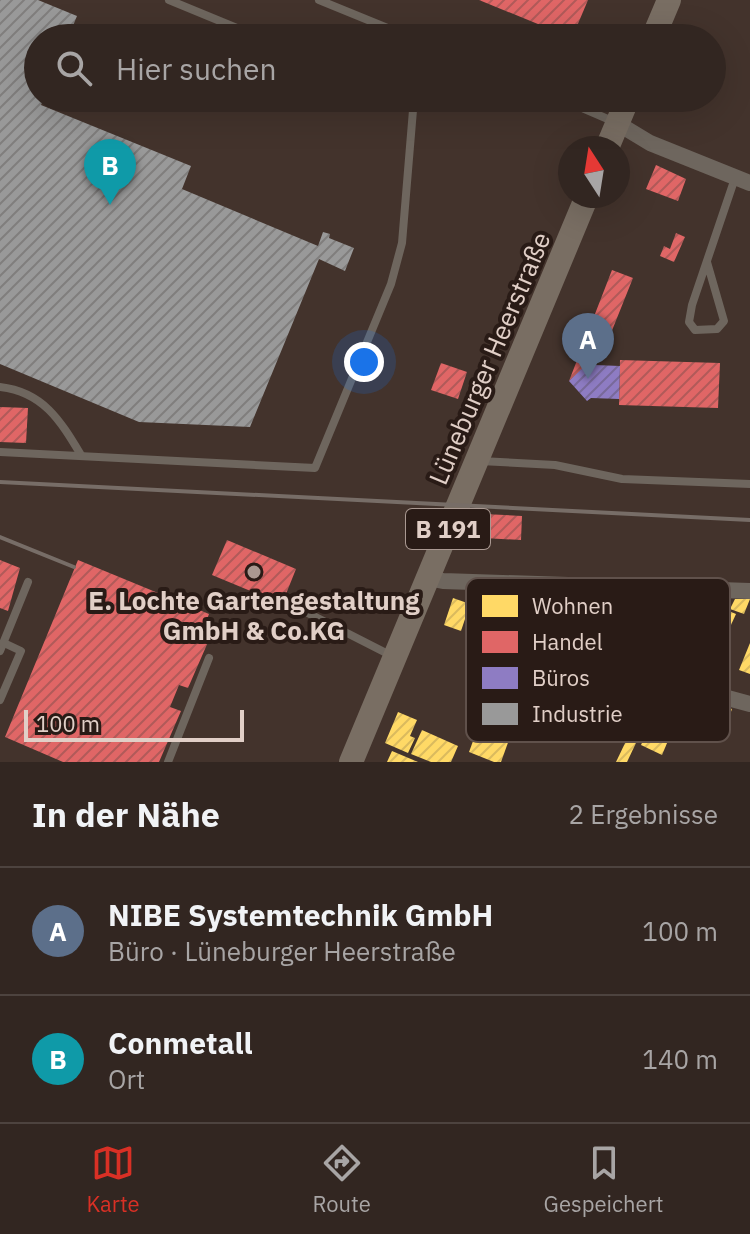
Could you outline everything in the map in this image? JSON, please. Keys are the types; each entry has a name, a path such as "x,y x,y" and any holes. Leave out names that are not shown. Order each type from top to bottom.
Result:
{"main road":[{"path":"659,24 669,0"},
{"path":"612,136 622,112"},
{"name":"Lüneburger Heerstraße","path":"351,762 582,208"}],"street":[{"path":"617,123 650,143 743,180"},
{"path":"428,578 466,582"},
{"path":"730,591 750,591"},
{"path":"730,699 750,704"}],"lane":[{"path":"169,0 227,24"},
{"path":"319,0 378,24"},
{"path":"0,452 315,468 391,284 402,243 413,112"},
{"path":"591,112 617,123"},
{"path":"707,262 724,321 717,329 695,330 689,322 692,305 707,262 743,180"},
{"path":"0,387 13,388 47,406 81,455"},
{"path":"477,460 555,465 622,479 750,484"},
{"path":"0,700 21,651 2,647 28,582"},
{"path":"296,607 395,657"},
{"path":"168,762 209,658"}],"building: Wohnen":[{"path":"453,598 466,603 461,631 444,625"},
{"path":"735,599 750,599 744,614 730,609"},
{"path":"730,612 736,614 730,627"},
{"path":"750,643 750,674 739,670"},
{"path":"398,712 417,720 410,736 415,738 408,753 385,743"},
{"path":"422,730 458,746 451,762 431,762 411,754"},
{"path":"473,742 508,742 501,762 469,752"},
{"path":"626,742 636,743 627,762 616,762"},
{"path":"642,742 667,742 662,755 641,745"},
{"path":"392,751 418,762 387,762"}],"building: Handel":[{"path":"479,0 588,0 578,24 538,24"},
{"path":"656,165 686,179 678,201 646,189"},
{"path":"676,233 685,237 674,262 660,256 664,246 670,249"},
{"path":"612,270 633,278 611,333 603,330 591,360 569,381"},
{"path":"620,360 720,363 718,408 619,405"},
{"path":"441,363 467,372 458,399 431,390"},
{"path":"0,407 28,408 26,443 0,442"},
{"path":"484,514 522,516 521,540 483,538"},
{"name":"E. Lochte Gartengestaltung GmbH & Co.KG","path":"227,540 296,569 282,604 212,575"},
{"path":"0,560 20,568 8,611 0,608"},
{"path":"78,560 209,614 206,622 215,626 188,688 179,685 170,707 181,711 159,762 63,762 5,737"}],"building: Büros":[{"path":"591,360 595,365 620,366 619,399 591,398 587,401 569,381"}],"building: Industrie":[{"path":"0,0 38,0 77,16 74,24 24,24 24,112 58,112 191,166 182,189 318,246 323,232 330,234 329,238 354,248 345,271 319,259 250,427 139,422 0,364"}],"railway":[{"path":"0,482 750,520"},
{"path":"0,537 74,567"}],"place":[{"name":"Conmetall","path":"110,205"},
{"name":"NIBE Systemtechnik GmbH","path":"588,379"},
{"name":"E. Lochte Gartengestaltung GmbH & Co.KG","path":"254,572"}]}
